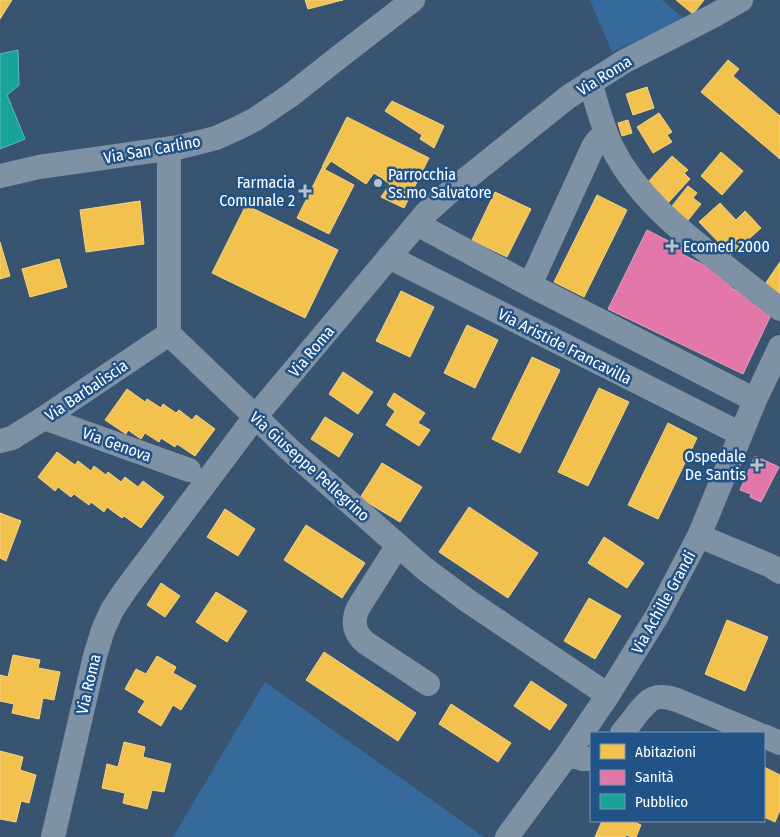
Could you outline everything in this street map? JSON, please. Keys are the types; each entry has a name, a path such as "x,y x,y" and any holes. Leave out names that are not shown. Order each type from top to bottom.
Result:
{"street":[{"name":"Via San Carlino","path":"0,176 39,167 169,149 216,138 254,120 291,95 413,0"},
{"name":"Via Roma","path":"53,837 95,656 107,620 126,589 255,417 417,224 450,191 557,105 590,82 625,61 742,0"},
{"path":"590,82 605,133 615,153 651,201 696,243 780,309"},
{"path":"530,285 593,147 605,133"},
{"path":"169,149 169,334"},
{"path":"417,224 530,285 755,400"},
{"name":"Via Aristide Francavilla","path":"389,257 741,434"},
{"name":"Via Giuseppe Pellegrino","path":"169,334 290,450 425,569 608,695"},
{"name":"Via Barbaliscia","path":"0,441 12,438 44,418 169,334"},
{"name":"Via Achille Grandi","path":"507,837 568,754 608,695 657,616 699,536 755,400 780,347"},
{"name":"Via Genova","path":"44,418 190,470"},
{"path":"699,536 756,559 780,572"},
{"path":"398,546 358,608 354,618 355,628 359,636 366,643 428,684"},
{"path":"623,732 648,700 664,697 677,700 754,732"},
{"path":"765,736 780,743"},
{"path":"568,754 590,759"}],"shaded area":[{"path":"590,0 662,0 685,19 612,52"},
{"path":"265,682 484,837 173,837"}],"building: Abitazioni":[{"path":"0,0 12,0 0,19"},
{"path":"305,0 343,0 308,9"},
{"path":"676,0 704,0 693,14"},
{"path":"728,60 739,69 733,76 780,116 780,159 701,92"},
{"path":"647,87 654,108 633,115 626,94"},
{"path":"392,101 444,126 434,148 420,139 422,135 385,111"},
{"path":"659,113 672,132 667,135 672,142 653,153 637,127"},
{"path":"347,117 429,158 404,208 381,197 390,184 374,173 366,184 331,161 325,169 322,167"},
{"path":"628,120 632,133 622,136 618,123"},
{"path":"721,152 743,171 722,195 701,176"},
{"path":"672,156 688,170 684,173 690,179 668,203 647,183"},
{"path":"322,168 354,185 329,234 297,218"},
{"path":"688,186 697,193 693,198 701,204 685,224 668,211"},
{"path":"495,192 531,209 507,257 472,240"},
{"path":"597,195 627,210 584,297 554,282"},
{"path":"140,201 144,244 86,252 80,210"},
{"path":"720,203 736,220 745,211 761,228 731,255 699,222"},
{"path":"246,205 338,250 305,318 212,273"},
{"path":"0,242 10,276 0,279"},
{"path":"59,259 67,287 30,297 22,269"},
{"path":"780,262 780,299 763,287"},
{"path":"401,291 434,307 410,357 376,341"},
{"path":"467,325 498,340 475,388 444,373"},
{"path":"532,357 560,370 520,453 492,439"},
{"path":"343,372 373,392 358,414 329,394"},
{"path":"599,388 629,402 588,486 558,472"},
{"path":"127,389 145,402 147,399 161,408 163,404 176,413 179,410 192,420 196,415 215,429 195,456 177,444 175,447 161,438 159,442 145,433 141,439 128,430 126,434 105,420"},
{"path":"394,393 425,413 418,423 430,430 419,446 386,425 395,411 387,405"},
{"path":"325,417 353,434 339,457 311,439"},
{"path":"668,423 697,438 658,519 628,505"},
{"path":"57,452 75,465 78,461 91,471 94,466 106,475 108,472 121,482 125,477 138,487 143,481 164,497 141,528 107,507 104,512 91,502 89,505 74,494 71,497 58,487 55,491 38,477"},
{"path":"382,463 422,487 400,522 360,498"},
{"path":"469,507 538,553 508,598 439,552"},
{"path":"225,509 255,529 238,556 207,537"},
{"path":"0,513 21,521 6,561 0,558"},
{"path":"306,525 365,563 342,598 284,560"},
{"path":"604,537 644,563 627,588 588,563"},
{"path":"161,583 180,596 165,617 147,605"},
{"path":"216,592 247,611 227,642 196,622"},
{"path":"589,598 621,616 595,659 564,641"},
{"path":"727,620 768,637 745,691 705,674"},
{"path":"324,652 416,713 398,741 306,680"},
{"path":"13,655 40,660 38,668 60,672 54,700 43,698 39,719 12,713 14,704 0,701 0,675 8,677"},
{"path":"157,656 176,667 173,673 196,686 181,710 173,705 161,726 138,712 145,701 125,689 136,669 146,674"},
{"path":"531,681 567,705 550,730 514,706"},
{"path":"451,704 511,743 498,762 439,724"},
{"path":"124,742 145,747 143,757 171,764 164,792 152,790 147,809 123,803 125,793 102,788 107,764 118,767"},
{"path":"0,751 23,757 20,770 36,775 29,803 21,801 16,822 0,819"},
{"path":"765,768 780,775 780,810 775,822 765,817"},
{"path":"602,822 634,822 641,825 636,837 626,835 625,837 595,837"}],"building: Sanità":[{"path":"647,230 684,249 682,254 718,272 716,275 734,284 731,288 746,295 745,298 760,305 759,309 771,315 743,374 608,309"},
{"path":"755,456 779,467 761,502 750,497 751,494 740,490"}],"building: Pubblico":[{"path":"18,50 19,85 7,95 25,139 0,149 0,54"}],"place":[{"name":"Parrocchia Ss.mo Salvatore","path":"378,183"},
{"name":"Farmacia Comunale 2","path":"305,191"},
{"name":"Ecomed 2000","path":"672,246"},
{"name":"Ospedale De Santis","path":"757,465"}]}
